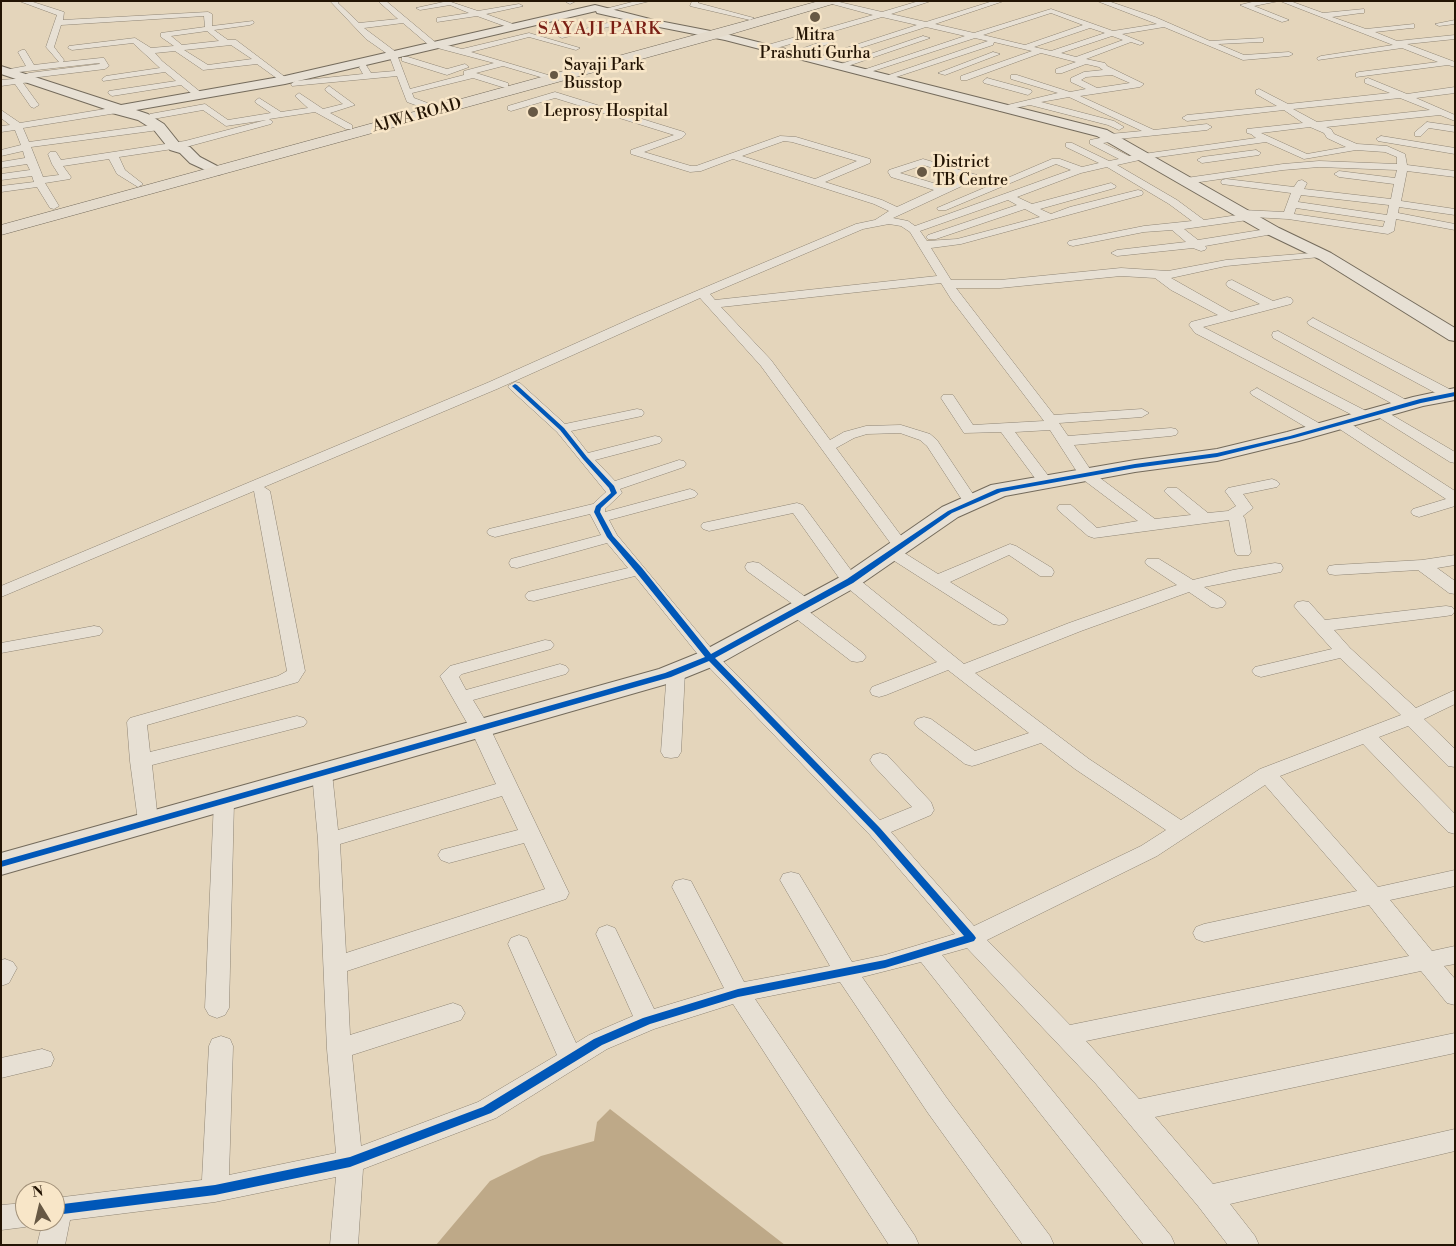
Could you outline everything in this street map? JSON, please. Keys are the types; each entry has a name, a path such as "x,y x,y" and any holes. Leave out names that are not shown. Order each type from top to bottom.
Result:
{"main road":[{"name":"AJWA ROAD","path":"713,34 750,18 812,1"},
{"name":"AJWA ROAD","path":"1,221 138,184 210,169 548,76 713,34 828,2"},
{"name":"AJWA ROAD","path":"1,230 349,127 432,108 504,85 548,76"}],"street":[{"path":"22,1 61,14 169,9 166,16"},
{"path":"332,2 337,1"},
{"path":"381,1 434,48"},
{"path":"570,1 636,23"},
{"path":"434,48 510,26 602,11 647,1"},
{"path":"602,11 748,42 767,42 881,15 928,1"},
{"path":"813,60 1001,1"},
{"path":"1100,1 1123,14"},
{"path":"1239,1 1248,5"},
{"path":"1276,1 1244,5 1285,20"},
{"path":"1285,2 1299,1"},
{"path":"332,2 357,26 393,54 410,100 432,108"},
{"path":"427,14 462,5 502,2"},
{"path":"695,2 693,4 750,18"},
{"path":"828,2 859,11 998,40 1102,65 1102,67 1139,84 1146,92"},
{"path":"1285,2 1398,45 1411,54 1426,55 1453,62"},
{"path":"209,3 208,22 215,36 226,42"},
{"path":"420,8 451,3 462,5 477,14 510,26"},
{"path":"709,8 727,4"},
{"path":"841,16 883,4"},
{"path":"1306,9 1342,5"},
{"path":"440,20 519,6"},
{"path":"985,7 1002,10"},
{"path":"861,72 1051,11 1090,22 1140,44"},
{"path":"1323,15 1361,11"},
{"path":"97,21 100,12"},
{"path":"459,25 526,13"},
{"path":"60,60 50,47 61,14"},
{"path":"1018,14 1033,17"},
{"path":"942,73 1104,16 1123,14 1138,14 1152,19 1242,58 1289,54"},
{"path":"56,27 97,21 123,26 166,16 195,15 208,22"},
{"path":"56,27 191,22 195,15"},
{"path":"884,26 921,15"},
{"path":"1057,22 1070,17"},
{"path":"1090,22 1152,19"},
{"path":"176,46 215,36 248,24 208,22 162,33 176,46 209,71 259,61"},
{"path":"357,26 404,22"},
{"path":"1346,24 1365,22"},
{"path":"1439,24 1455,22"},
{"path":"562,36 636,23 654,23 713,34"},
{"path":"1044,62 1057,54 1112,32 1166,25"},
{"path":"123,26 159,63 196,92"},
{"path":"839,66 967,26"},
{"path":"1364,31 1411,26"},
{"path":"1059,71 1128,39 1179,30"},
{"path":"1381,38 1433,32"},
{"path":"464,51 532,35 576,48"},
{"path":"884,78 1015,35"},
{"path":"1321,58 1455,37"},
{"path":"72,48 135,40"},
{"path":"508,40 526,46"},
{"path":"790,54 837,40"},
{"path":"1209,43 1260,40"},
{"path":"79,55 233,42 290,82"},
{"path":"767,42 790,54 1114,135 1144,156 1186,181 1273,231 1325,257 1455,336"},
{"path":"1411,54 1455,45"},
{"path":"486,46 504,51"},
{"path":"1225,50 1279,47"},
{"path":"188,55 241,48"},
{"path":"332,75 360,62 414,49 434,48 464,51 548,76"},
{"path":"964,78 1041,50"},
{"path":"22,52 17,73 34,105"},
{"path":"405,59 447,72"},
{"path":"1,83 17,73 102,60 105,66 17,73"},
{"path":"452,60 470,66"},
{"path":"406,88 447,72 494,60"},
{"path":"360,62 368,76"},
{"path":"1359,75 1453,62"},
{"path":"108,82 159,63"},
{"path":"504,85 467,73 505,63"},
{"path":"108,82 168,70"},
{"path":"1095,90 1074,80 1084,75 1112,72"},
{"path":"17,73 122,106 143,117 166,122 179,145"},
{"path":"1,153 23,138 62,119 122,106 196,92 290,82 332,75 368,76 400,73"},
{"path":"1013,74 1068,94 1152,132"},
{"path":"406,88 473,75"},
{"path":"108,82 175,76"},
{"path":"987,80 1045,98"},
{"path":"1368,81 1403,99 1421,103 1455,118"},
{"path":"108,82 185,82"},
{"path":"1002,108 1045,98 1139,84"},
{"path":"1382,88 1334,92 1393,126"},
{"path":"8,139 72,140 156,121 205,107 226,123 350,106 330,90"},
{"path":"1187,118 1349,99 1403,99 1455,90"},
{"path":"1259,92 1284,106 1311,125 1328,131 1346,133"},
{"path":"1432,93 1455,101"},
{"path":"511,108 555,95 682,134 634,152 693,169 782,138 789,138 866,161 815,182"},
{"path":"299,96 349,127"},
{"path":"1270,98 1288,96"},
{"path":"1089,103 1107,100"},
{"path":"259,101 280,115"},
{"path":"1029,102 1111,123 1114,135"},
{"path":"1129,160 1093,142 1114,135 1211,127 1219,122 1353,110"},
{"path":"1256,153 1202,160 1169,141 1441,112"},
{"path":"1,113 23,138 38,179 54,206"},
{"path":"62,119 72,140"},
{"path":"156,121 179,145 210,169"},
{"path":"57,164 179,145 268,122"},
{"path":"1433,137 1414,134 1427,125 1455,129"},
{"path":"1,129 23,138"},
{"path":"1250,131 1266,139 1301,173"},
{"path":"1073,243 1144,229 1191,226 1245,215 1288,216 1388,231 1402,167 1401,155 1392,150 1355,147 1330,136 1328,131"},
{"path":"1374,138 1455,151"},
{"path":"878,221 909,226 1008,196 1081,170 1144,156 1266,139"},
{"path":"1,177 38,179 66,177 53,154 179,145"},
{"path":"1069,146 1108,164 1173,202 1203,224"},
{"path":"1301,173 1355,147"},
{"path":"113,156 121,172 138,184"},
{"path":"732,156 878,202 897,212"},
{"path":"1,165 31,160"},
{"path":"909,226 1056,161 1081,170"},
{"path":"1,602 262,492 456,406 867,229 878,221 973,177 923,162 893,172 895,175 944,190"},
{"path":"1247,172 1301,173 1320,164 1402,167 1455,174"},
{"path":"1093,168 1181,218 1191,226"},
{"path":"1186,181 1247,172 1301,173 1455,204"},
{"path":"1288,216 1301,173"},
{"path":"1,189 38,179"},
{"path":"1206,179 1297,191 1397,193"},
{"path":"1331,184 1397,193 1455,212"},
{"path":"923,242 1028,207 1111,186"},
{"path":"923,242 957,242 1138,193"},
{"path":"1008,196 1050,218"},
{"path":"1292,204 1452,227"},
{"path":"909,226 923,242 949,285 1052,422 1086,475 1152,524"},
{"path":"1174,227 1222,264"},
{"path":"1117,253 1196,244 1273,231"},
{"path":"1167,281 1172,274 1222,264 1325,257"},
{"path":"1,592 456,406 515,386 708,298 1000,284 1121,272 1167,281 1229,316"},
{"path":"1232,284 1272,305"},
{"path":"708,298 766,364 828,447 896,548 937,581 999,620"},
{"path":"1287,301 1195,325 1208,335 1372,414 1455,459"},
{"path":"1313,322 1452,394"},
{"path":"1278,335 1405,405"},
{"path":"515,386 562,429 585,458 612,487 614,492 599,513"},
{"path":"1257,392 1320,429"},
{"path":"1,864 676,671 710,658 850,581 950,512 999,490 1217,455 1452,394"},
{"path":"948,398 969,430 1005,428 1142,413"},
{"path":"562,429 636,413"},
{"path":"1340,423 1455,500"},
{"path":"1005,428 1045,482"},
{"path":"828,447 850,435 866,430 901,429 925,437 932,443 971,503"},
{"path":"1065,441 1171,432"},
{"path":"585,458 655,440"},
{"path":"612,487 679,464"},
{"path":"1064,508 1094,533 1203,517 1232,515 1246,508 1234,493 1235,490 1272,484"},
{"path":"1172,491 1203,517"},
{"path":"148,822 136,724 139,720 285,680 294,674 296,670 262,492"},
{"path":"495,532 690,494"},
{"path":"1418,512 1455,500"},
{"path":"709,526 797,508 850,581 955,667 1082,764 1180,830"},
{"path":"599,513 610,537 710,658 877,830 971,938 1105,1077 1208,1198 1245,1245"},
{"path":"1232,515 1237,519 1244,552"},
{"path":"517,563 610,537"},
{"path":"937,581 1010,549 1046,572"},
{"path":"1335,570 1422,565 1455,560"},
{"path":"1152,562 1217,603"},
{"path":"1422,565 1455,589"},
{"path":"753,567 856,657"},
{"path":"879,691 1075,627 1190,586 1234,575 1275,568"},
{"path":"534,596 639,570"},
{"path":"1303,606 1344,652 1455,761"},
{"path":"1320,626 1446,611"},
{"path":"1,648 94,631"},
{"path":"334,966 558,893 480,728 450,680 451,672 546,646"},
{"path":"1261,671 1344,652"},
{"path":"461,697 560,670"},
{"path":"671,752 676,671"},
{"path":"65,1209 215,1190 350,1162 487,1110 598,1042 647,1021 738,993 885,964 971,938 1149,851 1267,774 1412,717 1455,696"},
{"path":"140,761 297,722"},
{"path":"924,723 972,760 1044,735"},
{"path":"1366,735 1455,827"},
{"path":"877,830 924,810 924,807 880,760"},
{"path":"322,773 329,840 339,1048 350,1162 344,1245"},
{"path":"1267,774 1373,895 1455,996"},
{"path":"329,840 508,787"},
{"path":"216,1008 224,800"},
{"path":"449,855 530,834"},
{"path":"1204,933 1455,878"},
{"path":"791,880 846,972 937,1105 1040,1245"},
{"path":"684,887 738,993 905,1245"},
{"path":"607,934 647,1021"},
{"path":"519,944 571,1059"},
{"path":"926,952 1161,1245"},
{"path":"1065,1036 1455,955"},
{"path":"339,1048 453,1013"},
{"path":"1134,1112 1455,1043"},
{"path":"215,1190 221,1046"},
{"path":"1,1068 42,1059"},
{"path":"1208,1198 1455,1140"},
{"path":"1,1218 15,1216"},
{"path":"51,1245 53,1231"}],"shaded area":[{"path":"610,1109 785,1245 436,1245 490,1181 541,1156 594,1141 597,1122"}],"cycle path":[{"path":"65,1209 215,1190 350,1162 487,1110 598,1042 647,1021 738,993 885,964 971,938 877,830 710,658 610,537 597,512 598,507 614,493 612,487 585,458 562,429 515,386"},
{"path":"1,864 668,675 710,658 850,581 950,512 999,490 1135,466 1217,455 1292,437 1420,401 1455,394"}],"place":[{"name":"Mitra Prashuti Gurha","path":"815,17"},
{"name":"Sayaji Park Busstop","path":"554,75"},
{"name":"Leprosy Hospital","path":"533,112"},
{"name":"District TB Centre","path":"922,172"}],"district":[{"name":"SAYAJI PARK","path":"600,30"}]}
